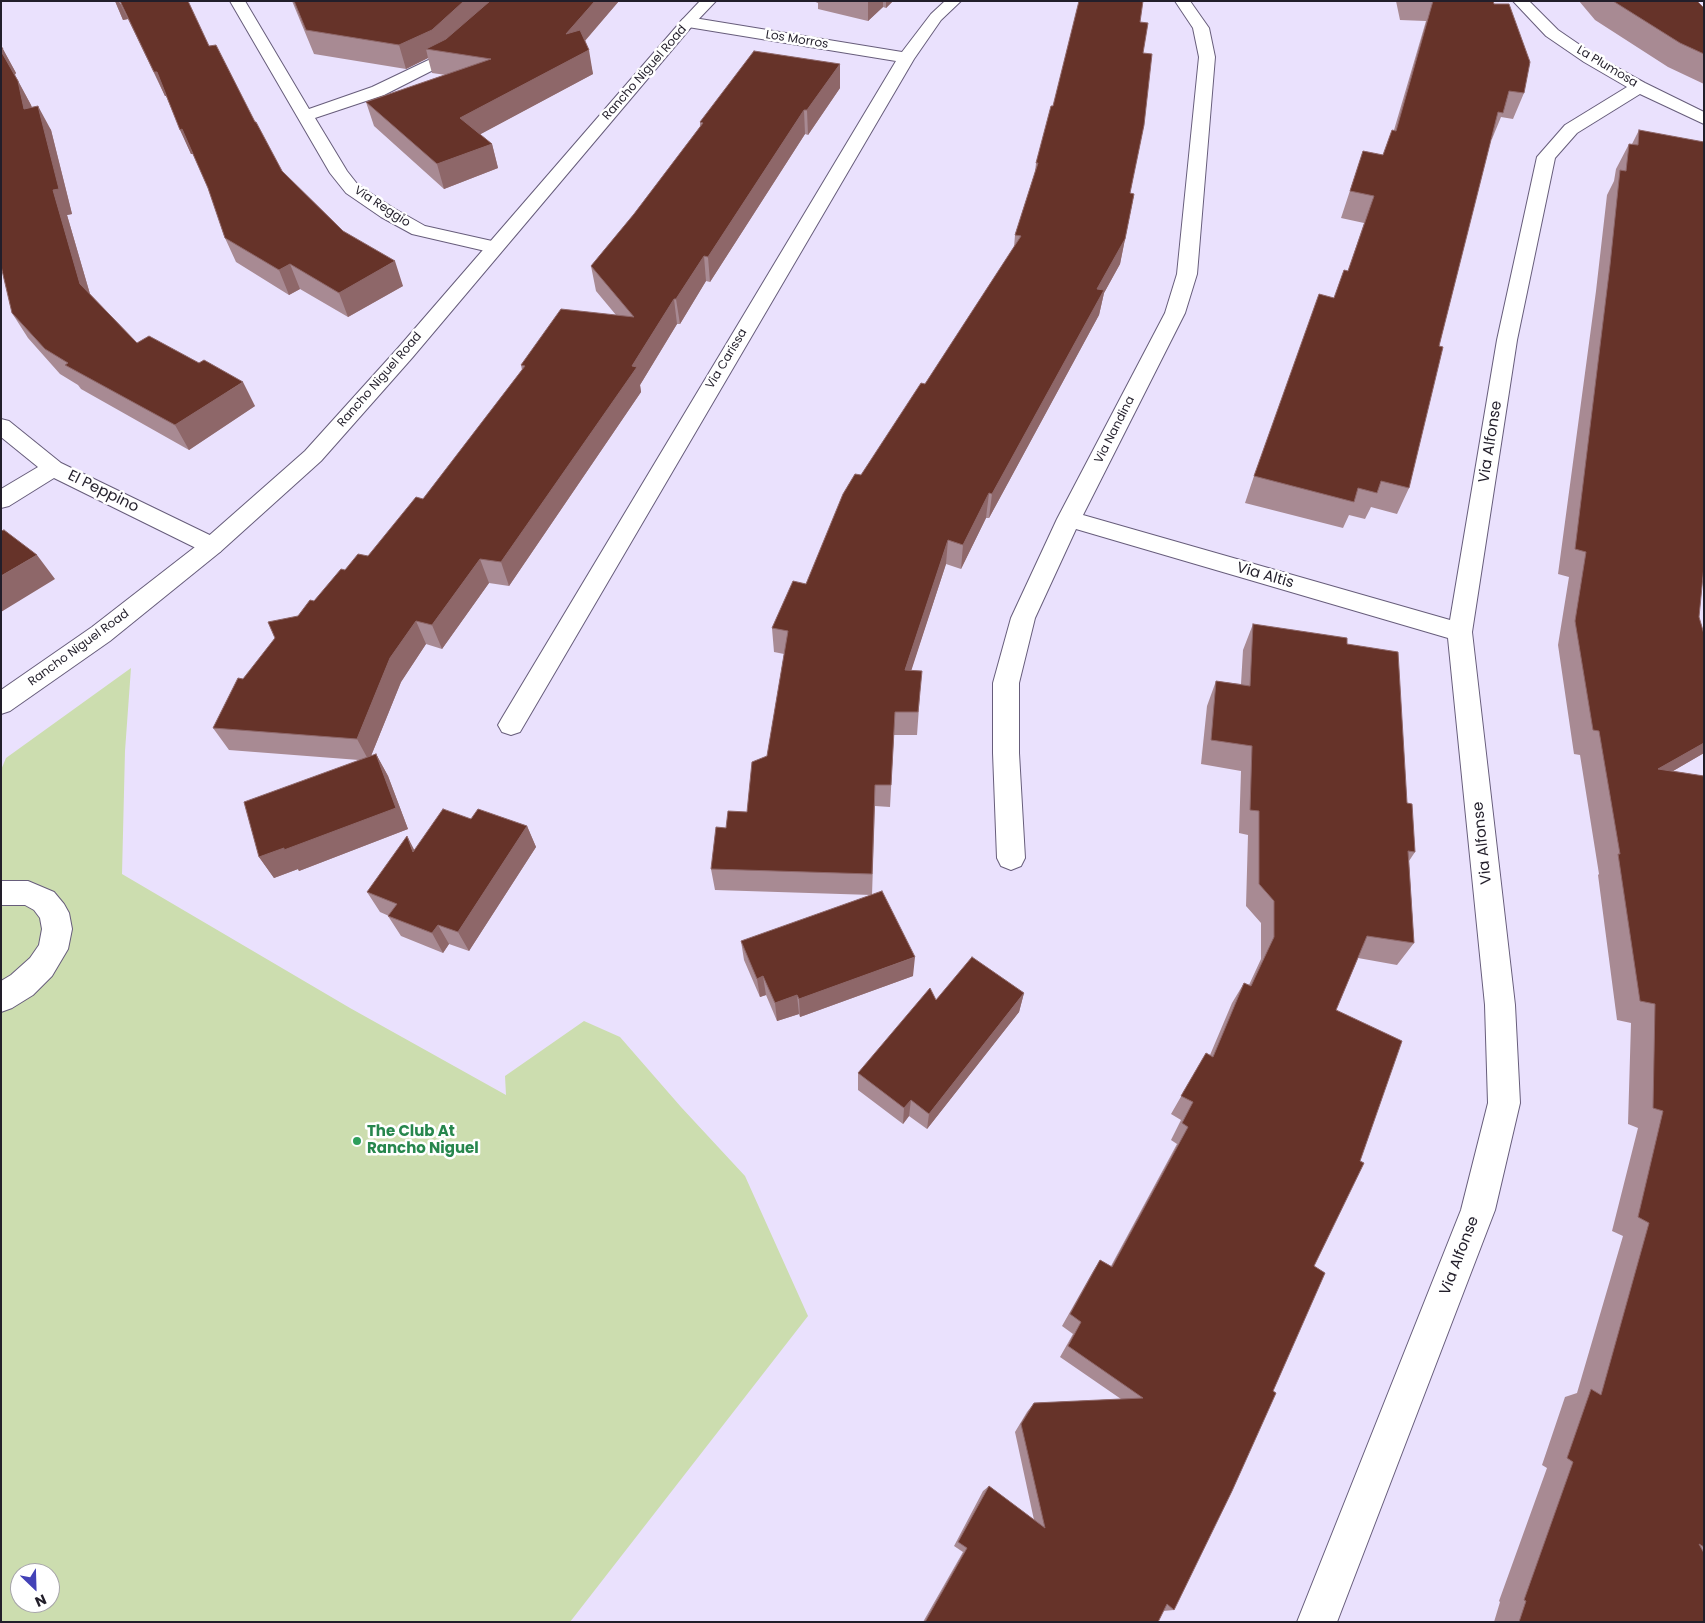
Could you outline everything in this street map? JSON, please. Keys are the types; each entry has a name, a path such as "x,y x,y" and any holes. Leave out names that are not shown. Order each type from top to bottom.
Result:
{"street":[{"name":"Via Reggio","path":"237,1 339,173 352,189 388,213 419,230 494,247"},
{"path":"305,116 378,91 445,58 492,17 507,1"},
{"name":"Rancho Niguel Road","path":"1,704 101,634 212,546 313,456 405,353 688,22 709,1"},
{"name":"Via Carissa","path":"510,725 906,58 936,17 954,1"},
{"name":"Via Nandina","path":"1011,858 1006,753 1006,683 1023,618 1069,519 1175,313 1187,274 1207,57 1201,28 1182,1"},
{"name":"La Plumosa","path":"1520,1 1552,33 1590,59 1639,87 1704,119"},
{"name":"Los Morros","path":"688,22 906,58"},
{"name":"Via Alfonse","path":"1317,1622 1478,1210 1504,1102 1500,1005 1460,632 1507,340 1546,157 1571,129 1639,87"},
{"name":"El Peppino","path":"1,426 53,468 212,546"},
{"path":"1,500 53,468"},
{"name":"Via Altis","path":"1069,519 1460,632"},
{"path":"1,893 28,893 44,901 54,913 57,929 53,949 41,967 22,985 1,998"}],"green space":[{"name":"The Club At Rancho Niguel","path":"131,668 125,751 122,874 350,1008 506,1095 505,1076 584,1021 620,1037 745,1176 808,1316 570,1622 1,1622 1,770 6,758"}],"building":[{"path":"120,1 188,1 209,46 216,45 282,171 343,231 395,261 339,293 290,264 279,270 225,238 208,188 182,129 180,130 157,72 154,72"},
{"path":"294,1 464,1 432,30 399,45 306,30"},
{"path":"490,1 595,1 566,34 580,30 589,50 460,118 492,144 437,164 366,102 491,59 426,49 446,39"},
{"path":"1079,1 1143,1 1140,22 1148,23 1143,53 1152,54 1144,125 1130,193 1134,194 1125,239 1097,289 1104,290 992,494 989,493 963,545 948,540 905,670 922,671 918,712 895,712 891,785 875,785 872,874 711,869 716,827 726,828 728,811 747,812 752,762 767,756 788,631 772,628 793,581 806,584 843,494 855,474 861,475 921,383 925,384 1021,236 1015,235 1038,163 1036,163 1051,106 1053,106"},
{"path":"1433,1 1493,1 1494,4 1509,4 1530,62 1524,93 1509,91 1503,113 1498,112 1439,346 1443,347 1409,488 1381,481 1377,493 1358,488 1354,502 1254,476 1319,294 1334,298 1344,270 1348,271 1374,196 1350,191 1363,151 1383,155 1392,130 1396,131"},
{"path":"1613,1 1697,1 1704,8 1704,54 1680,43"},
{"path":"1,51 18,81 24,109 38,106 59,189 53,190 80,284 137,343 149,336 199,363 204,360 243,382 175,425 65,365 68,363 45,349 12,313 1,266"},
{"path":"754,51 840,64 807,110 804,110 708,257 704,256 676,299 674,299 632,366 637,367 501,562 480,559 432,625 416,621 390,658 357,739 213,728 238,678 243,679 275,638 268,622 298,616 310,600 314,601 341,569 345,570 358,554 368,556 416,497 423,499 525,366 521,365 561,309 634,317 591,266 634,214 703,123 700,122"},
{"path":"1639,130 1704,142 1704,566 1699,617 1704,634 1704,743 1658,769 1704,776 1704,1547 1699,1544 1704,1553 1704,1622 1519,1622 1526,1601 1524,1600 1573,1462 1567,1458 1591,1389 1601,1395 1649,1223 1638,1217 1663,1111 1653,1108 1655,1004 1640,1001 1618,854 1620,854 1599,731 1593,730 1575,621 1586,552 1575,549 1620,170 1626,171 1629,144 1638,145"},
{"path":"4,530 37,555 1,576 1,531"},
{"path":"1253,624 1347,638 1347,644 1398,652 1407,803 1412,804 1415,852 1408,851 1414,943 1367,936 1336,1010 1402,1041 1360,1161 1364,1163 1314,1266 1325,1273 1273,1391 1276,1393 1232,1491 1174,1610 1167,1604 1158,1622 925,1622 967,1548 958,1542 989,1486 1045,1528 1021,1424 1034,1403 1143,1398 1068,1346 1081,1322 1070,1314 1100,1260 1112,1267 1188,1127 1182,1123 1193,1102 1181,1096 1206,1053 1213,1057 1244,983 1251,986 1274,937 1274,901 1259,884 1259,811 1250,810 1252,746 1211,740 1216,681 1250,686"},
{"path":"376,754 396,808 284,850 284,848 259,857 244,802"},
{"path":"443,809 471,819 478,809 527,826 458,932 438,925 432,933 388,916 397,904 367,892 407,836 413,852"},
{"path":"882,891 915,957 799,999 797,995 775,1003 763,976 757,979 741,941"},
{"path":"972,957 1024,993 929,1114 911,1100 904,1108 858,1073 930,988 936,1000"}],"place":[{"name":"The Club At Rancho Niguel","path":"357,1141"}]}
